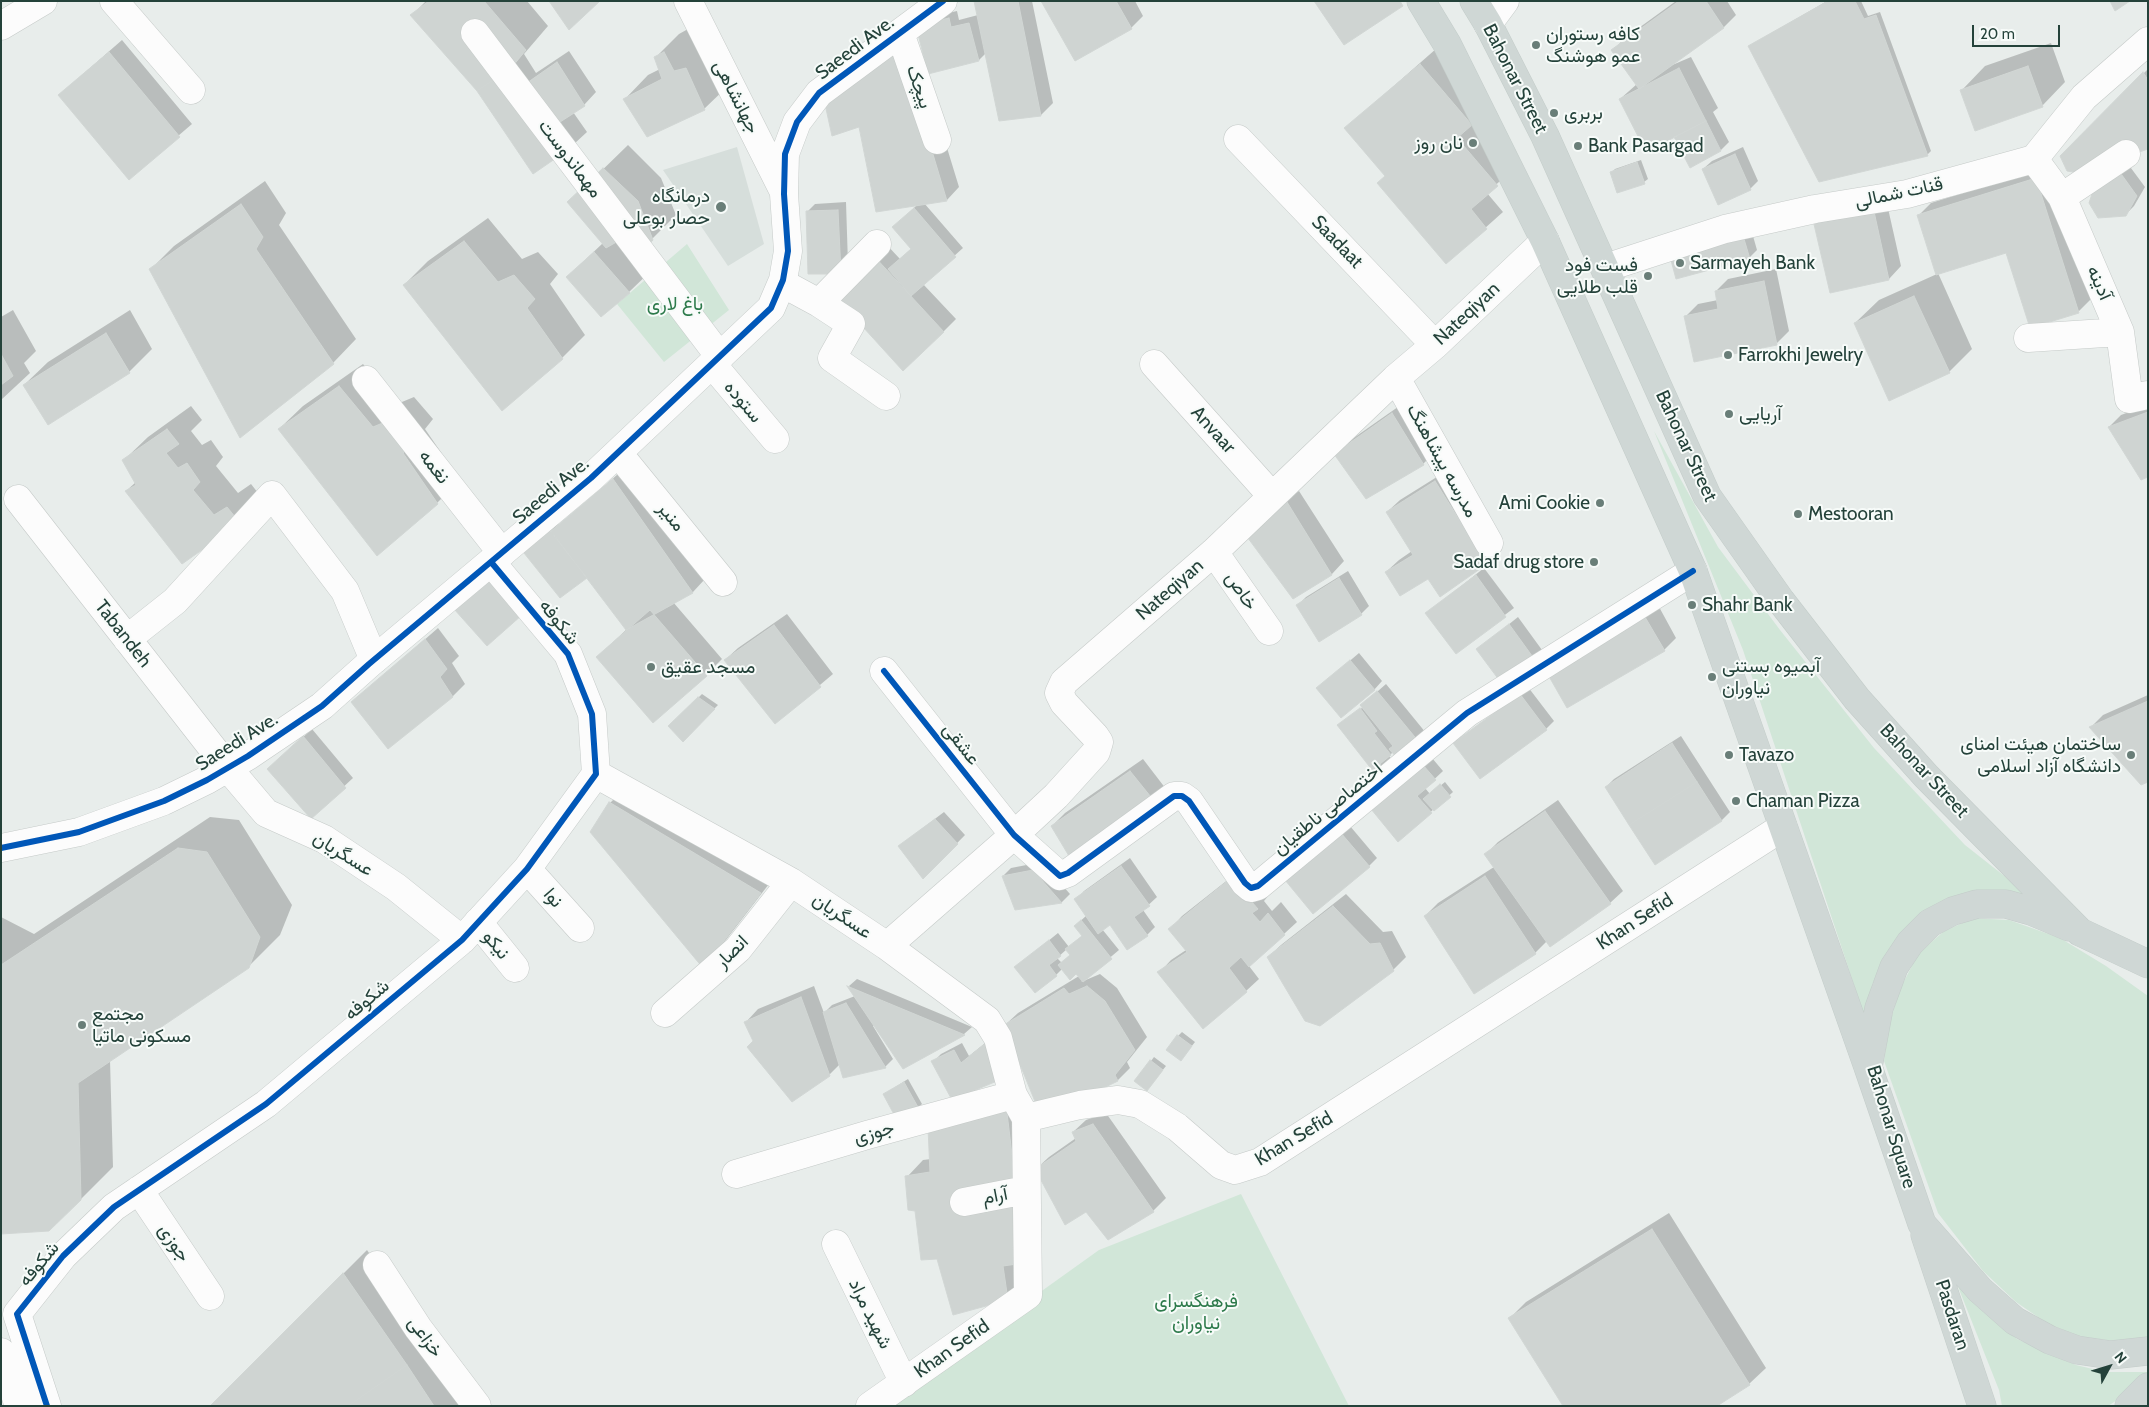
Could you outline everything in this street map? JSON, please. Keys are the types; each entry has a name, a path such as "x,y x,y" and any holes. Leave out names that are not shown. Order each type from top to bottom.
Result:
{"main road":[{"path":"1422,1 1447,44 1545,241 1693,571 1868,1067"},
{"name":"Bahonar Street","path":"1474,1 1488,24 1545,136 1707,496 1781,601 1858,698 1926,776 2080,932 2148,964"},
{"name":"Bahonar Square","path":"2148,978 2080,932 2031,911 2006,904 1977,904 1953,911 1930,923 1910,943 1891,974 1879,1008 1868,1067 1922,1224 1980,1290 2015,1321 2050,1340 2077,1350 2111,1355 2148,1351"},
{"name":"Pasdaran","path":"1922,1224 1982,1406"},
{"path":"2129,1406 2148,1386"}],"street":[{"path":"1,26 43,1"},
{"path":"114,1 191,90"},
{"name":"جهانشاهی","path":"688,1 784,194"},
{"name":"Saeedi Ave.","path":"1,848 79,832 164,801 228,768 322,706 591,478 771,308 782,283 788,251 784,194 785,154 797,122 819,93 944,1"},
{"path":"1488,24 1505,1"},
{"name":"مهماندوست","path":"475,33 716,361"},
{"name":"پیچک","path":"900,33 937,140"},
{"path":"2034,159 2084,97 2148,41"},
{"name":"Saadaat","path":"1238,139 1435,345"},
{"path":"2062,197 2126,154"},
{"name":"قنات شمالى","path":"1605,268 1725,229 1815,209 1907,194 2034,159"},
{"name":"آدینه","path":"2034,159 2062,197 2120,332 2129,399 2148,394"},
{"name":"Nateqiyan","path":"887,946 1056,796 1096,752 1099,742 1064,703 1059,693 1064,682 1214,552 1396,378 1435,345 1545,241"},
{"path":"819,302 877,244"},
{"path":"782,283 819,302 851,324 832,358 886,396"},
{"path":"2028,338 2120,332"},
{"name":"ستوده","path":"716,361 775,439"},
{"name":"Anvaar","path":"1154,364 1272,496"},
{"name":"مدرسه پیشاهنگ","path":"1396,378 1488,543"},
{"name":"نغمه","path":"366,380 496,558"},
{"name":"منیر","path":"618,453 723,582"},
{"path":"127,639 175,601 272,495 345,592 374,660"},
{"name":"Tabandeh","path":"18,499 228,768"},
{"name":"خاص","path":"1214,552 1269,631"},
{"name":"شکوفه","path":"47,1406 9,1315 63,1256 114,1207 266,1104 470,931 527,869 596,774 592,714 568,654 496,558"},
{"name":"اختصاصی ناطقیان","path":"1014,834 1060,876 1068,873 1174,796 1182,796 1189,801 1245,883 1250,888 1258,886 1467,713 1693,571"},
{"name":"عشقی","path":"884,671 1014,834"},
{"name":"عسگریان","path":"228,768 266,813 324,839 396,887 470,931"},
{"name":"عسگریان","path":"596,774 791,882 887,946 987,1020 998,1038 1020,1106"},
{"name":"Khan Sefid","path":"870,1406 1028,1295 1026,1190 1020,1106 1080,1105 1118,1100 1140,1104 1177,1127 1221,1165 1235,1170 1260,1162 1783,827"},
{"name":"نوا","path":"527,869 580,928"},
{"name":"انصار","path":"664,1013 738,949 791,882"},
{"name":"نیکو","path":"470,931 515,968"},
{"name":"جوزی","path":"736,1174 876,1132 1020,1106"},
{"name":"جوزی","path":"139,1190 210,1296"},
{"name":"آرام","path":"964,1202 1026,1190"},
{"name":"شهید مراد","path":"836,1244 904,1383"},
{"name":"خزاعی","path":"377,1265 418,1328 477,1406"},
{"path":"1,1352 20,1406"}],"shaded area":[{"name":"درمانگاه حصار بوعلی","path":"737,147 764,244 728,266 663,170"}],"green space":[{"name":"باغ لاری","path":"687,244 729,310 664,362 617,304"},
{"path":"1654,431 1718,547 1780,630 1874,748 1965,845 2026,893 1982,893 1888,951 1872,985 1866,1021 1743,650"},
{"path":"1973,918 2009,920 2060,938 2106,966 2148,996 2148,1337 2144,1339 2113,1341 2078,1336 2048,1324 2016,1302 1983,1271 1938,1213 1884,1061 1890,1022 1900,989 1918,954 1943,932"},
{"name":"فرهنگسرای نیاوران","path":"1241,1194 1349,1406 881,1406 1099,1250"},
{"path":"1953,1274 1977,1304 2017,1339 2076,1365 2105,1372 2148,1372 2108,1406 2002,1406 1999,1390"}],"building":[{"path":"429,1 484,1 526,50 512,67 477,91 410,15"},
{"path":"549,1 600,1 569,30"},
{"path":"974,1 1018,1 1041,116 999,121"},
{"path":"1041,1 1116,1 1132,29 1075,61"},
{"path":"1314,1 1400,1 1403,6 1344,45"},
{"path":"1679,1 1706,1 1724,28 1639,89 1611,50"},
{"path":"1828,1 1855,1 1864,19 1876,15 1928,156 1819,182 1748,46"},
{"path":"2110,1 2130,1 2115,11"},
{"path":"949,18 951,27 969,23 979,61 928,74 916,26"},
{"path":"902,51 947,201 876,212 859,127 832,136 823,95"},
{"path":"109,52 180,137 129,180 58,95"},
{"path":"664,52 674,71 686,68 705,110 647,137 623,99 662,79 654,57"},
{"path":"557,62 585,106 560,122 575,145 533,174 477,91 512,67 524,85"},
{"path":"1420,64 1472,125 1457,138 1498,186 1471,209 1487,229 1446,264 1377,183 1385,176 1344,128"},
{"path":"2028,66 2043,107 1975,131 1960,90"},
{"path":"1679,68 1706,121 1646,152 1619,99"},
{"path":"2143,72 2148,80 2148,149 2079,173 2067,171 2060,156"},
{"path":"1706,121 1721,151 1690,168 1674,137"},
{"path":"1735,154 1751,190 1718,205 1702,169"},
{"path":"1637,162 1645,184 1617,193 1610,172"},
{"path":"603,168 638,201 653,240 643,251 625,237 606,248 567,202"},
{"path":"2119,171 2137,196 2126,216 2098,218 2089,203 2096,182"},
{"path":"2036,178 2079,313 2030,328 2006,253 1936,275 1917,215"},
{"path":"241,204 263,237 256,249 334,364 240,438 149,269"},
{"path":"1873,207 1889,280 1830,293 1813,220"},
{"path":"914,208 956,257 911,296 888,269 911,249 892,227"},
{"path":"838,210 841,274 808,274 806,211"},
{"path":"1741,229 1750,259 1676,279 1668,249"},
{"path":"464,241 498,282 514,275 535,299 527,308 563,359 502,411 403,285"},
{"path":"594,252 630,293 601,317 566,277"},
{"path":"873,255 944,332 903,371 832,293"},
{"path":"1764,281 1777,345 1694,362 1684,316 1718,309 1715,291"},
{"path":"1914,296 1950,373 1889,401 1854,323"},
{"path":"106,333 130,373 48,425 23,385"},
{"path":"1,354 13,376 1,385"},
{"path":"339,386 373,427 390,420 411,444 403,453 438,504 377,556 278,429"},
{"path":"2148,412 2148,477 2141,480 2108,427"},
{"path":"1392,413 1424,465 1366,499 1334,454"},
{"path":"167,429 179,444 166,453 178,468 187,463 200,482 193,490 214,515 227,507 240,523 182,564 125,491 136,485 122,460"},
{"path":"613,479 693,593 626,630 551,531"},
{"path":"1435,481 1487,564 1440,597 1428,579 1400,596 1385,572 1413,555 1386,512"},
{"path":"1287,502 1332,575 1293,599 1242,530"},
{"path":"547,527 587,578 560,598 520,548"},
{"path":"1476,575 1506,617 1456,654 1425,613"},
{"path":"489,578 522,615 487,646 454,609"},
{"path":"1339,578 1362,615 1319,642 1296,605"},
{"name":"مسجد عقیق","path":"650,610 707,676 653,723 596,657"},
{"path":"1645,617 1665,651 1567,708 1547,673"},
{"path":"1509,624 1535,660 1502,684 1476,649"},
{"path":"774,625 821,687 775,724 724,660"},
{"path":"425,639 447,669 440,677 453,697 388,749 351,702"},
{"path":"1350,660 1375,690 1341,718 1316,688"},
{"path":"1377,691 1419,742 1398,759 1389,749 1393,746 1360,705"},
{"path":"1520,694 1547,730 1480,779 1453,743"},
{"path":"698,697 715,709 683,742 668,726"},
{"name":"ساختمان هیئت امنای دانشگاه آزاد اسلامی","path":"2148,701 2148,782 2141,785 2089,727"},
{"path":"1360,708 1377,731 1374,733 1391,755 1380,764 1384,769 1376,775 1337,725"},
{"path":"303,736 346,788 311,819 267,769"},
{"path":"1672,743 1697,782 1629,825 1605,787"},
{"path":"1423,765 1436,780 1417,796 1432,813 1398,842 1371,809"},
{"path":"1130,771 1155,802 1072,861 1051,826"},
{"path":"1697,782 1722,821 1655,865 1629,825"},
{"path":"1440,784 1451,797 1434,811 1423,799"},
{"path":"609,802 761,893 703,968 590,832"},
{"path":"1545,811 1611,904 1550,947 1484,854"},
{"path":"935,819 958,844 923,879 898,846"},
{"path":"1341,833 1370,867 1313,914 1285,880"},
{"name":"مجتمع مسکونی ماتیا","path":"178,848 207,852 260,937 249,968 78,1083 81,1200 49,1231 1,1234 1,965"},
{"path":"1121,866 1150,906 1134,917 1148,936 1127,950 1110,925 1098,934 1074,899"},
{"path":"1033,870 1062,903 1015,910 1002,876"},
{"path":"1485,876 1536,954 1474,994 1424,916"},
{"path":"1231,878 1258,909 1252,913 1260,922 1268,913 1285,935 1249,967 1241,957 1229,968 1247,992 1203,1029 1157,972 1187,952 1168,929"},
{"path":"1333,906 1370,944 1380,943 1394,971 1320,1026 1305,1021 1267,957"},
{"path":"1081,920 1112,959 1083,982 1076,974 1070,980 1058,965 1070,955 1065,949 1082,936 1074,926"},
{"path":"1049,940 1061,956 1049,965 1057,976 1035,993 1014,967"},
{"path":"847,986 965,1035 903,1069"},
{"path":"1087,986 1105,1001 1135,1050 1115,1075 1118,1081 1074,1102 1036,1104 1004,1025 1064,988 1069,994"},
{"path":"801,997 830,1076 792,1102 747,1047 753,1041 744,1022"},
{"path":"846,1003 886,1068 843,1078 823,1012"},
{"path":"1177,1035 1192,1046 1181,1061 1166,1050"},
{"path":"987,1042 1004,1078 952,1100 931,1061 954,1050 961,1063"},
{"path":"1150,1060 1163,1070 1147,1091 1134,1081"},
{"path":"904,1082 919,1109 897,1120 883,1094"},
{"path":"1006,1104 1016,1189 1017,1264 1003,1266 1008,1300 953,1315 937,1259 921,1260 915,1211 908,1210 905,1176 930,1172 928,1128"},
{"path":"1093,1124 1154,1212 1108,1240 1086,1212 1065,1225 1035,1169 1076,1141 1072,1132"},
{"path":"1652,1229 1750,1385 1717,1406 1563,1406 1508,1318"},
{"path":"343,1273 407,1365 348,1406 210,1406"},
{"path":"407,1365 434,1406 348,1406"}],"cycle path":[{"path":"1,848 79,832 164,801 207,780 248,756 322,706 369,664 591,478 771,308 783,280 788,251 784,194 785,154 797,122 819,93 943,1"},
{"path":"47,1406 17,1314 63,1256 114,1207 266,1104 462,940 527,869 596,774 592,714 568,654 491,562"},
{"path":"884,671 1014,835 1060,876 1068,873 1174,796 1182,796 1189,801 1245,883 1251,888 1258,886 1467,713 1693,571"}],"place":[{"name":"کافه رستوران عمو هوشنگ","path":"1536,45"},
{"name":"بربری","path":"1554,113"},
{"name":"نان روز","path":"1473,143"},
{"name":"Bank Pasargad","path":"1578,146"},
{"name":"درمانگاه حصار بوعلی","path":"721,207"},
{"name":"Sarmayeh Bank","path":"1680,263"},
{"name":"فست فود قلب طلایی","path":"1648,276"},
{"name":"Farrokhi Jewelry","path":"1728,355"},
{"name":"آریایی","path":"1729,414"},
{"name":"Ami Cookie","path":"1600,503"},
{"name":"Mestooran","path":"1798,514"},
{"name":"Sadaf drug store","path":"1594,562"},
{"name":"Shahr Bank","path":"1692,605"},
{"name":"مسجد عقیق","path":"651,667"},
{"name":"آبمیوه بستنی نیاوران","path":"1712,677"},
{"name":"Tavazo","path":"1729,755"},
{"name":"ساختمان هیئت امنای دانشگاه آزاد اسلامی","path":"2131,755"},
{"name":"Chaman Pizza","path":"1736,801"},
{"name":"مجتمع مسکونی ماتیا","path":"82,1025"}]}
